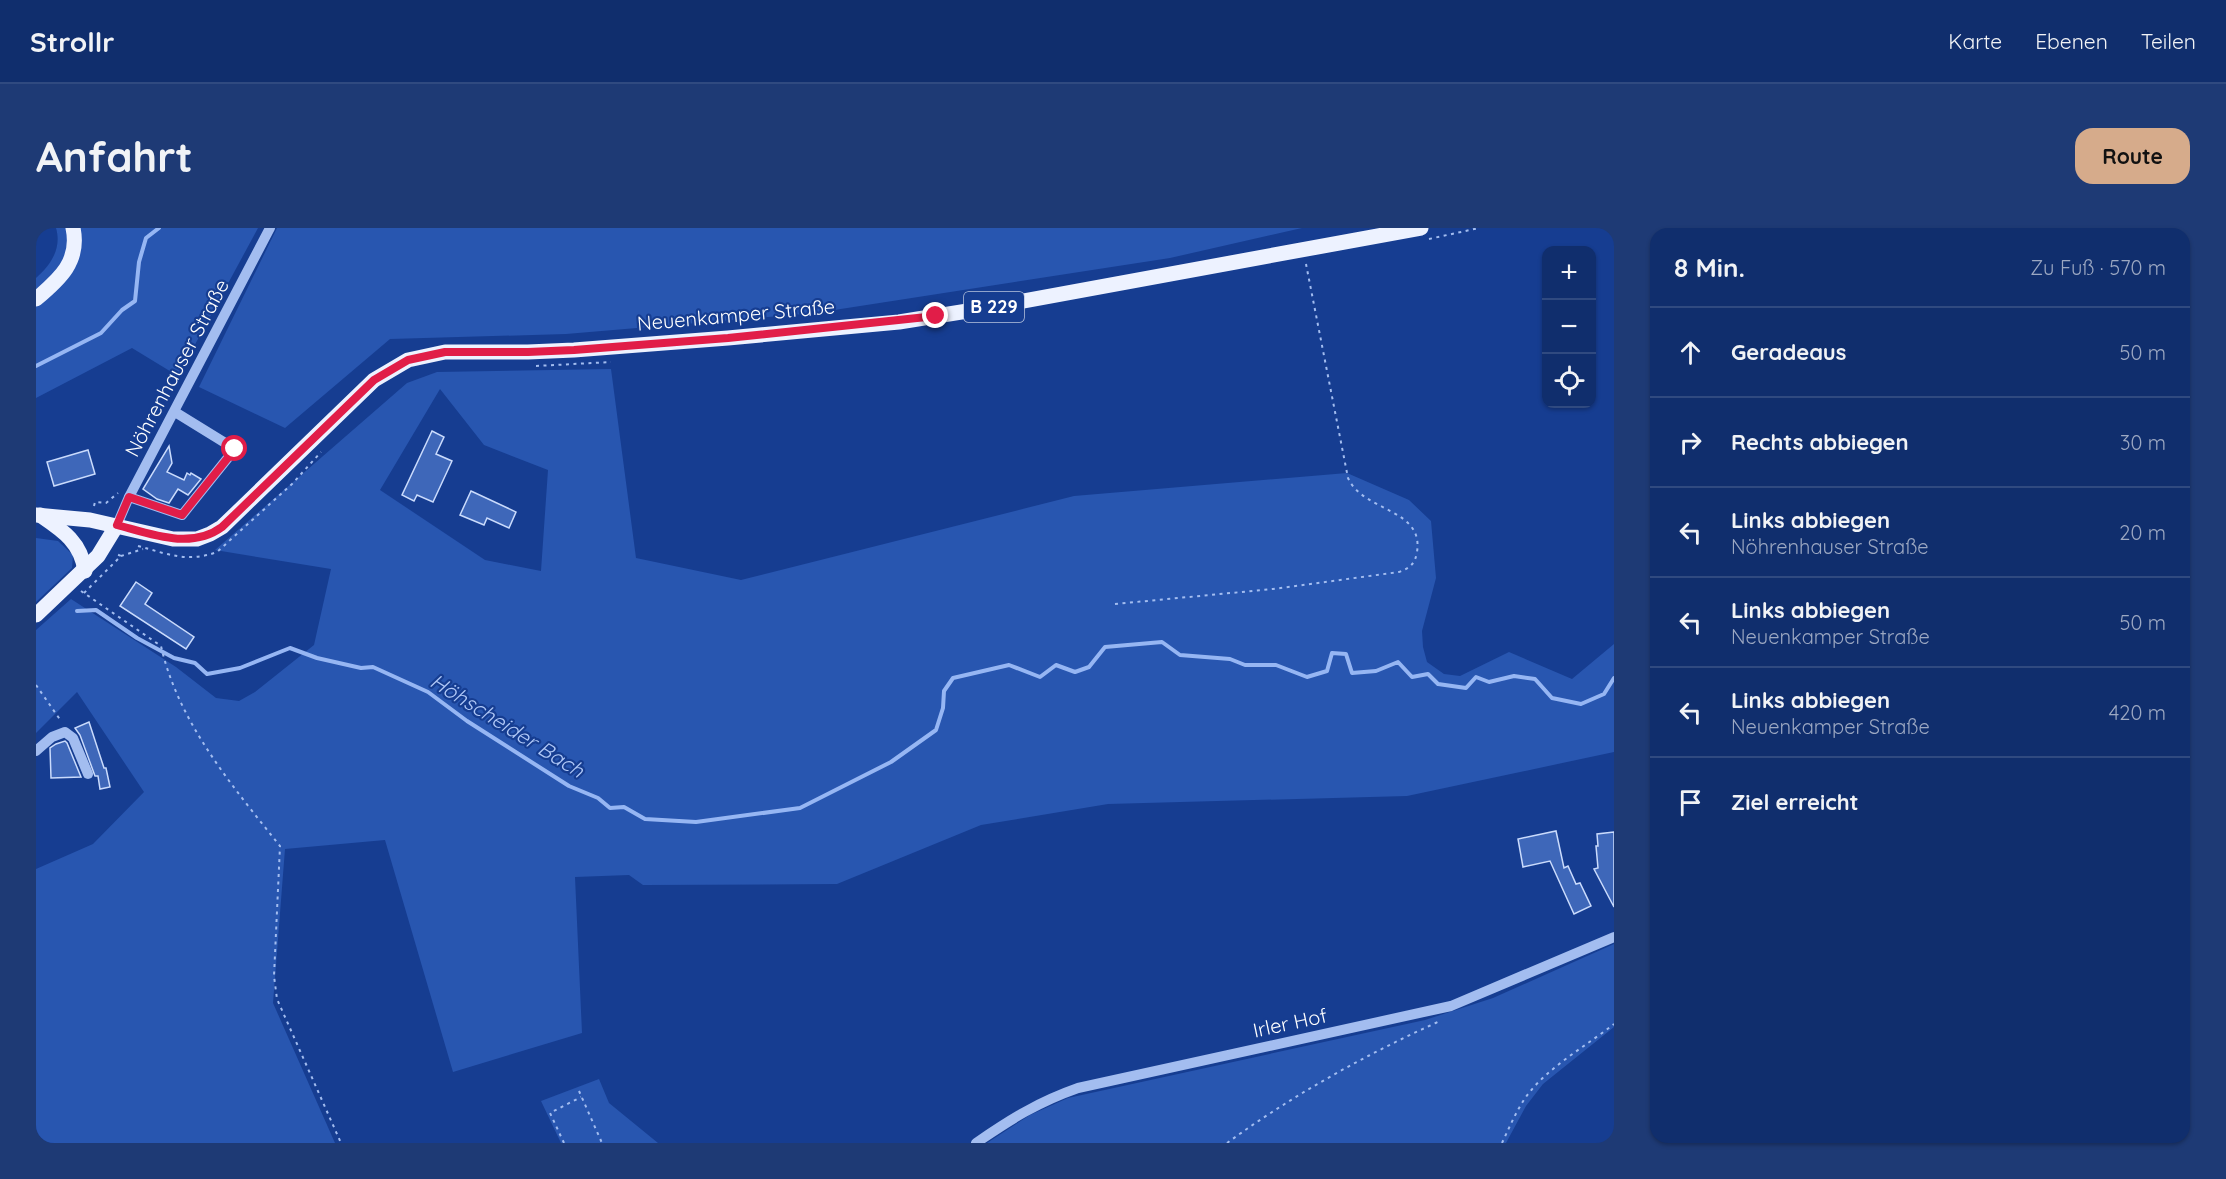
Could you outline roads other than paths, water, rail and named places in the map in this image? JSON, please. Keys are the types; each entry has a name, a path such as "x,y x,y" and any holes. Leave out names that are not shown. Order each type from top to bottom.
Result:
{"main road":[{"path":"36,299 68,268 75,247 73,228"},
{"name":"Neuenkamper Straße","path":"117,525 173,539 197,539 215,532 374,380 400,363 424,355 462,351 574,350 899,322 1303,250 1421,234"},
{"path":"38,515 56,526 77,546 83,556 85,570"},
{"name":"B 229","path":"38,515 117,525"},
{"path":"36,615 85,570 104,548 117,525"}],"street":[{"name":"Nöhrenhauser Straße","path":"117,525 129,497 270,228"},
{"path":"129,497 182,515 235,449 175,412"},
{"path":"36,751 52,737 65,732 73,738 88,774"},
{"name":"Irler Hof","path":"976,1143 1013,1117 1046,1099 1078,1088 1450,1006 1487,993 1614,937"}],"waterway":[{"path":"36,366 101,333 122,310 135,301 139,262 146,238 159,228"},
{"name":"Höhscheider Bach","path":"77,611 96,610 137,638 174,658 195,663 207,674 240,668 290,648 317,658 361,668 373,667 428,692 467,721 569,786 598,798 610,808 624,807 645,819 696,822 800,808 891,762 936,730 943,708 944,691 953,678 1009,665 1040,677 1056,665 1075,672 1089,667 1105,647 1162,642 1180,655 1230,659 1245,665 1276,665 1307,677 1327,671 1332,653 1346,654 1352,673 1376,671 1398,662 1412,677 1428,674 1438,684 1466,688 1476,677 1489,682 1514,676 1535,679 1552,698 1581,704 1604,694 1614,678"}]}
